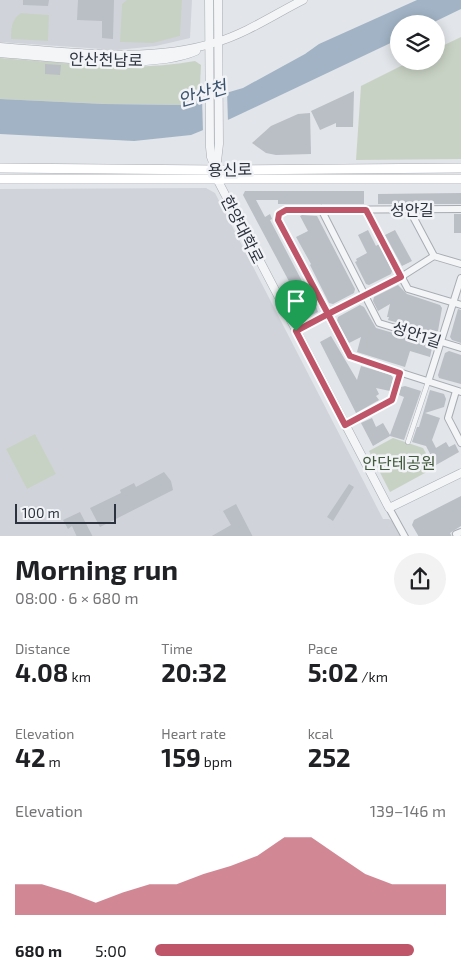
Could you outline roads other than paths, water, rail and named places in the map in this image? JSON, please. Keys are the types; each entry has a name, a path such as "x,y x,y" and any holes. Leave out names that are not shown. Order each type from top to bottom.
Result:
{"main road":[{"name":"용신로","path":"0,168 216,170 461,168"},
{"name":"용신로","path":"0,180 461,179"}],"street":[{"path":"209,0 209,44"},
{"path":"217,42 218,0"},
{"name":"안산천남로","path":"0,47 135,55 167,52 217,42 303,0"},
{"name":"한양대학로","path":"217,42 219,73 217,179 389,508"},
{"name":"안산천남로","path":"0,53 136,61 168,58 193,52 209,44"},
{"name":"한양대학로","path":"209,44 210,147 211,157 216,170"},
{"name":"성안1길","path":"321,209 379,322 461,348"},
{"path":"409,209 434,256 461,264"},
{"name":"성안길","path":"461,209 286,210 279,214 278,220 350,356 458,391 448,418 461,443"},
{"path":"366,210 408,289 461,306"},
{"path":"296,331 401,277 434,256"},
{"path":"408,442 461,278"},
{"path":"345,425 392,400 400,373"},
{"path":"405,536 389,508 461,473"},
{"path":"458,536 456,534 461,532"}],"water":[{"path":"417,0 461,0 461,9 445,17 445,15 390,15 390,43 230,119 191,135 134,141 0,134 0,99 104,104 185,105 243,88 305,54 319,44"}],"water label":[{"name":"안산천","path":"202,93"}],"park label":[{"name":"안단테공원","path":"399,462"}]}
